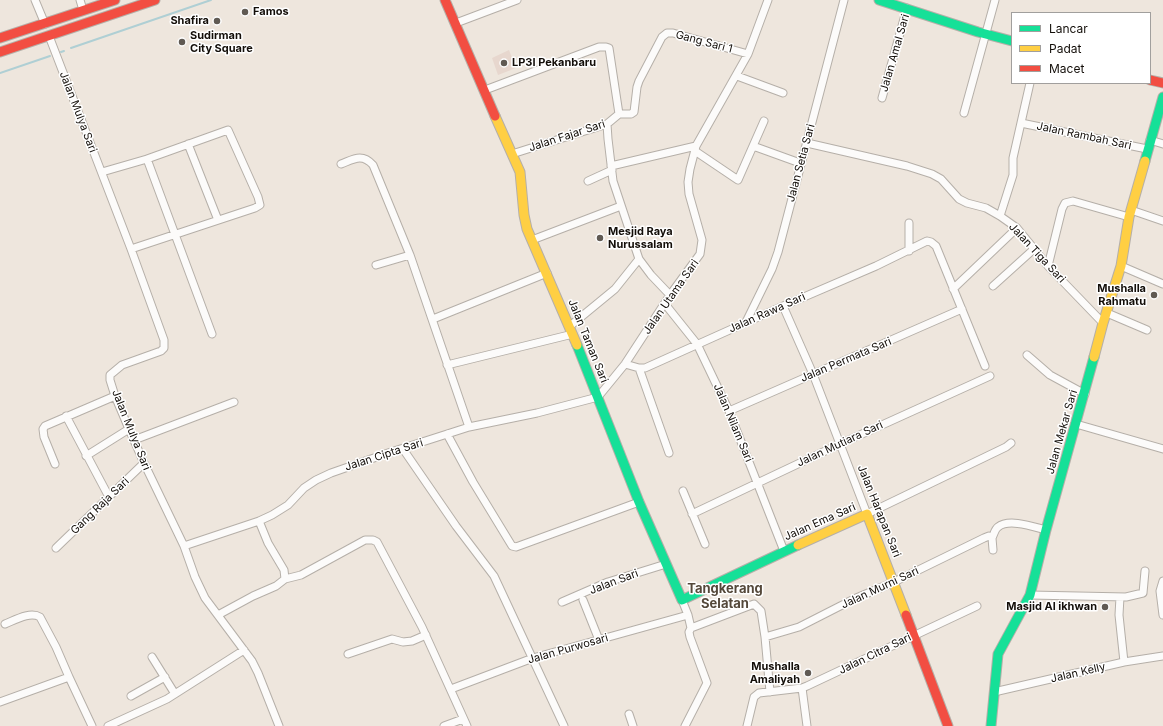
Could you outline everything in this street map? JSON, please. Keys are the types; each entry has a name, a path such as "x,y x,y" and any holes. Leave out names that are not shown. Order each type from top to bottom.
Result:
{"street":[{"path":"35,0 45,24"},
{"path":"80,0 84,10"},
{"path":"0,38 115,0"},
{"path":"0,52 155,0"},
{"name":"Jalan Taman Sari","path":"446,0 520,172 522,182 523,219 572,330 639,502 688,615 691,628 689,632 690,637 706,683 705,688 685,726"},
{"path":"456,23 517,0"},
{"name":"Jalan Utama Sari","path":"598,397 625,364 701,251 702,240 689,187 690,169 696,149 748,54 768,0"},
{"name":"Jalan Setia Sari","path":"746,322 772,269 778,252 800,163 807,143 844,0"},
{"path":"879,0 895,2 907,8 985,34 1011,40"},
{"path":"964,113 995,0"},
{"name":"Jalan Amal Sari","path":"882,98 907,8"},
{"name":"Gang Sari 1","path":"619,114 631,114 634,112 639,81 662,37 667,33 673,33 748,54"},
{"name":"Jalan Mulya Sari","path":"49,36 131,249 164,344 164,348 161,351 122,365 110,375 115,396 144,463 184,546 195,578 205,598 244,650 258,673 279,726"},
{"path":"485,90 599,47 606,46 609,48 619,114"},
{"path":"737,76 783,93"},
{"path":"1151,80 1163,83"},
{"path":"1000,216 1013,175 1013,158 1030,84"},
{"name":"Jalan Mekar Sari","path":"991,726 998,654 1030,595 1046,530 1085,394 1103,323 1121,266 1130,213 1163,97"},
{"name":"Jalan Fajar Sari","path":"512,154 608,124 619,114"},
{"path":"588,181 612,168 696,149 738,180 764,121"},
{"name":"Jalan Rambah Sari","path":"1022,123 1147,149"},
{"path":"608,124 608,139 615,189 639,259 651,275 670,295"},
{"path":"102,172 147,159 228,130 258,196 260,204 255,208 131,249"},
{"path":"1150,140 1163,144"},
{"name":"Jalan Tiga Sari","path":"807,143 920,169 941,179 956,196 964,202 986,208 1017,228 1048,266 1103,323"},
{"path":"188,144 218,220"},
{"path":"753,146 800,163"},
{"path":"341,164 353,159 363,158 368,160 373,165 410,255 469,427"},
{"path":"147,159 212,334"},
{"path":"1048,266 1062,209 1065,203 1073,201 1163,221"},
{"path":"532,240 621,206"},
{"path":"909,223 909,251"},
{"path":"985,366 954,289 1017,228"},
{"name":"Jalan Rawa Sari","path":"638,368 645,368 909,251 927,241 936,246 954,289"},
{"path":"993,286 1034,249"},
{"path":"376,265 410,255"},
{"path":"448,365 572,330 615,289 639,259"},
{"path":"1121,266 1163,284"},
{"path":"433,320 547,273"},
{"name":"Jalan Nilam Sari","path":"665,304 698,344 729,411 784,551"},
{"name":"Jalan Harapan Sari","path":"783,306 813,374 948,726"},
{"name":"Jalan Permata Sari","path":"729,411 962,309"},
{"path":"1107,313 1147,330"},
{"path":"1027,355 1050,375 1085,394"},
{"path":"625,364 638,368 669,453"},
{"name":"Jalan Mutiara Sari","path":"692,514 840,444 990,376"},
{"path":"55,464 44,437 43,429 45,426 115,396"},
{"name":"Jalan Cipta Sari","path":"184,546 259,521 281,510 288,505 304,488 331,473 469,427 537,413 598,397"},
{"path":"134,440 234,402"},
{"path":"66,416 109,497"},
{"path":"1076,424 1163,450"},
{"path":"86,456 129,429"},
{"path":"448,434 473,482 512,546 516,547 639,502"},
{"name":"Jalan Ema Sari","path":"682,600 784,551 867,514 1006,447 1011,443"},
{"path":"403,449 460,532 494,576 564,726"},
{"name":"Gang Raja Sari","path":"56,548 144,463"},
{"path":"683,491 705,544"},
{"path":"259,521 268,543 284,570 285,579"},
{"path":"993,550 992,538 999,526 1004,524 1014,523 1046,530"},
{"name":"Jalan Murni Sari","path":"765,637 799,627 854,599 894,582 984,538 990,536 992,538"},
{"path":"218,615 253,596 276,586 285,579 301,575 365,540 373,540 377,542 426,635 467,726"},
{"name":"Jalan Sari","path":"562,602 608,582 666,564"},
{"path":"1030,595 1126,597 1143,593 1146,572"},
{"path":"1163,581 1160,591 1163,615"},
{"path":"1120,597 1119,615 1124,662"},
{"name":"Jalan Sari","path":"583,600 598,640"},
{"path":"691,628 754,604 761,611 770,692"},
{"name":"Jalan Citra Sari","path":"748,726 754,697 759,693 802,688 977,606"},
{"path":"5,624 30,615 40,617 92,726"},
{"name":"Jalan Purwosari","path":"451,689 533,658 688,615"},
{"path":"348,654 392,639 407,642 426,635"},
{"path":"108,726 136,714 175,694 244,650"},
{"name":"Jalan Kelly","path":"994,692 1124,662 1163,656"},
{"path":"152,657 175,694"},
{"path":"0,702 69,677"},
{"path":"131,696 165,677"},
{"path":"802,688 807,726"},
{"path":"629,714 633,726"},
{"path":"444,726 463,719"}],"shaded area":[{"name":"LP3I Pekanbaru","path":"509,50 516,68 498,75 492,58"}],"waterway":[{"path":"71,48 211,0"},
{"path":"0,73 50,56"}],"traffic: fast":[{"path":"879,0 978,32 1011,41"},
{"path":"1145,161 1163,97"},
{"path":"577,345 639,502 682,600 798,545"},
{"path":"991,726 998,654 1030,595 1046,530 1094,357"}],"traffic: slow":[{"path":"495,116 520,172 524,215 527,229 577,345"},
{"path":"1094,357 1121,266 1129,217 1145,161"},
{"path":"798,545 867,514 906,615"}],"traffic: jam":[{"path":"0,38 115,0"},
{"path":"0,52 155,0"},
{"path":"445,0 495,116"},
{"path":"1151,80 1163,83"},
{"path":"906,615 948,726"}],"place":[{"name":"Famos","path":"245,12"},
{"name":"Shafira","path":"217,21"},
{"name":"Sudirman City Square","path":"182,42"},
{"name":"LP3I Pekanbaru","path":"504,63"},
{"name":"Mesjid Raya Nurussalam","path":"600,238"},
{"name":"Mushalla Rahmatu","path":"1154,295"},
{"name":"Masjid Al ikhwan","path":"1105,607"},
{"name":"Mushalla Amaliyah","path":"808,673"}],"district":[{"name":"Tangkerang Selatan","path":"725,596"}]}
